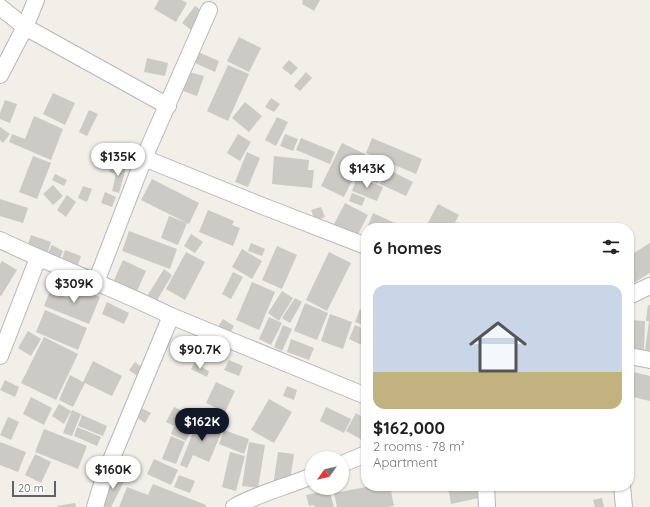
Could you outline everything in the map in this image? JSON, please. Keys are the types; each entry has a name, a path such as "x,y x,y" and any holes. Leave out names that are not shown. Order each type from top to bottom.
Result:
{"street":[{"path":"0,75 25,27 36,0"},
{"path":"0,7 25,27 168,106"},
{"path":"96,282 144,158 210,10"},
{"path":"144,158 361,244"},
{"path":"0,240 171,316 361,394"},
{"path":"0,356 38,258"},
{"path":"634,294 650,286"},
{"path":"95,507 104,477 171,316"},
{"path":"634,357 650,360"},
{"path":"349,461 361,456"},
{"path":"234,507 245,501 305,479"},
{"path":"486,491 487,507"},
{"path":"622,491 624,507"}],"building":[{"path":"159,0 182,0 187,3 176,22 154,9"},
{"path":"301,0 320,0 314,11 302,4 303,1"},
{"path":"195,6 204,12 191,30 182,23"},
{"path":"239,37 261,48 249,72 227,61"},
{"path":"198,52 219,61 215,72 193,62"},
{"path":"147,58 168,63 165,76 144,72"},
{"path":"289,60 298,68 291,75 282,68"},
{"path":"228,65 249,74 228,121 207,111"},
{"path":"189,72 204,76 197,96 183,91"},
{"path":"306,72 312,78 300,91 294,86"},
{"path":"53,93 75,103 65,125 43,114"},
{"path":"271,98 280,104 274,112 265,107"},
{"path":"5,100 17,104 10,123 0,119 0,113"},
{"path":"245,102 262,116 249,132 232,118"},
{"path":"89,110 98,114 87,136 79,132"},
{"path":"34,116 63,129 51,160 9,142 12,134 25,139"},
{"path":"277,117 288,122 276,146 265,140"},
{"path":"0,127 10,134 3,143 0,140"},
{"path":"238,134 251,142 240,161 227,153"},
{"path":"285,134 298,139 293,151 280,146"},
{"path":"301,138 335,152 330,164 296,150"},
{"path":"372,138 422,159 416,174 366,153"},
{"path":"342,143 365,154 344,197 321,186"},
{"path":"247,152 260,158 248,187 235,182"},
{"path":"33,156 51,163 37,199 19,192"},
{"path":"274,156 309,160 308,170 314,170 312,188 272,184"},
{"path":"366,160 384,170 377,183 359,173"},
{"path":"111,164 126,168 119,193 112,191 116,174 109,172"},
{"path":"387,169 413,182 406,196 380,184"},
{"path":"55,174 67,180 64,186 52,180"},
{"path":"357,177 383,187 377,201 352,191"},
{"path":"152,179 199,203 189,224 141,200"},
{"path":"53,185 63,196 53,205 43,194"},
{"path":"83,186 92,189 87,202 78,198"},
{"path":"105,192 116,197 112,207 101,203"},
{"path":"352,193 365,198 362,206 349,201"},
{"path":"67,195 76,202 66,217 57,210"},
{"path":"0,199 28,208 23,223 0,216"},
{"path":"345,203 368,215 364,223 361,223 361,228 357,236 334,224"},
{"path":"438,204 459,215 455,223 428,223"},
{"path":"321,207 325,217 315,221 311,210"},
{"path":"208,210 234,221 232,225 240,228 233,246 199,232"},
{"path":"373,213 395,223 369,223"},
{"path":"169,216 187,223 178,245 161,238"},
{"path":"129,231 177,249 170,269 122,251"},
{"path":"191,234 203,242 195,253 184,246"},
{"path":"31,235 51,242 47,254 27,247"},
{"path":"251,243 265,249 262,256 248,251"},
{"path":"650,243 650,273 634,283 634,253"},
{"path":"52,245 63,251 59,261 47,255"},
{"path":"277,246 297,255 282,289 262,280"},
{"path":"242,249 262,261 252,279 232,267"},
{"path":"65,250 81,256 77,268 61,262"},
{"path":"186,252 205,262 185,300 166,289"},
{"path":"329,252 351,263 327,311 306,300"},
{"path":"123,260 146,271 137,291 114,280"},
{"path":"2,261 17,270 1,296 0,264"},
{"path":"164,269 172,275 156,302 147,296"},
{"path":"233,272 243,277 231,299 222,294"},
{"path":"58,280 70,288 66,294 54,286"},
{"path":"252,282 275,292 259,330 236,320"},
{"path":"72,286 100,297 89,324 44,306 50,291 68,298"},
{"path":"282,291 293,298 279,321 268,313"},
{"path":"295,298 302,302 290,323 282,318"},
{"path":"107,302 129,313 124,324 102,314"},
{"path":"305,303 328,313 317,340 294,331"},
{"path":"648,305 650,305 650,352 645,351 649,321 646,321"},
{"path":"360,309 361,324 355,322"},
{"path":"45,310 87,328 78,350 36,332"},
{"path":"330,314 352,322 343,349 321,341"},
{"path":"269,317 282,323 271,345 259,339"},
{"path":"223,319 234,326 228,336 217,328"},
{"path":"634,320 645,321 644,350 634,349"},
{"path":"283,325 292,329 282,351 274,347"},
{"path":"355,325 361,328 361,345 349,339"},
{"path":"28,331 41,339 31,356 18,348"},
{"path":"44,337 78,354 56,400 21,383"},
{"path":"291,339 314,348 309,360 287,352"},
{"path":"229,360 243,366 239,376 224,370"},
{"path":"93,361 122,376 112,396 85,383 73,407 59,400 70,375 83,382"},
{"path":"135,362 143,368 137,376 129,370"},
{"path":"194,363 209,371 207,377 191,369"},
{"path":"634,372 650,376 650,401 634,397"},
{"path":"5,380 19,387 15,397 0,390"},
{"path":"216,382 235,391 225,412 206,403"},
{"path":"287,386 297,390 294,400 283,396"},
{"path":"31,397 52,408 44,425 23,414"},
{"path":"269,399 292,412 274,443 251,430"},
{"path":"59,404 71,411 64,424 52,416"},
{"path":"174,407 197,417 186,441 171,434 174,426 166,422"},
{"path":"326,407 351,419 344,433 320,421"},
{"path":"141,408 151,413 145,423 136,417"},
{"path":"72,410 81,414 72,436 63,433"},
{"path":"356,413 361,416 361,439 346,431"},
{"path":"82,415 107,426 103,436 78,426"},
{"path":"8,417 19,422 11,440 0,435"},
{"path":"199,418 223,429 209,462 193,455 187,468 180,465"},
{"path":"77,427 101,437 97,446 74,436"},
{"path":"44,429 87,446 78,469 35,452"},
{"path":"224,430 249,439 244,454 219,444"},
{"path":"171,436 185,442 176,464 162,459"},
{"path":"0,442 26,452 18,472 0,465"},
{"path":"249,442 265,445 258,488 242,486"},
{"path":"230,452 245,456 236,491 222,487"},
{"path":"278,452 294,454 289,488 273,486"},
{"path":"35,454 51,462 41,483 25,475"},
{"path":"154,459 178,470 171,485 147,474"},
{"path":"117,471 127,476 111,507 99,507"},
{"path":"179,475 195,481 190,493 174,487"},
{"path":"153,484 206,505 206,507 119,507 127,487 148,495"},
{"path":"361,488 361,491 391,491 394,506 388,507 337,507 334,495 349,495 349,490"},
{"path":"449,491 487,491 488,496 451,504"},
{"path":"306,495 330,495 334,507 315,507 314,505 309,506"},
{"path":"602,498 604,507 595,507 593,500"},
{"path":"75,503 76,507 57,507 57,506"}]}
